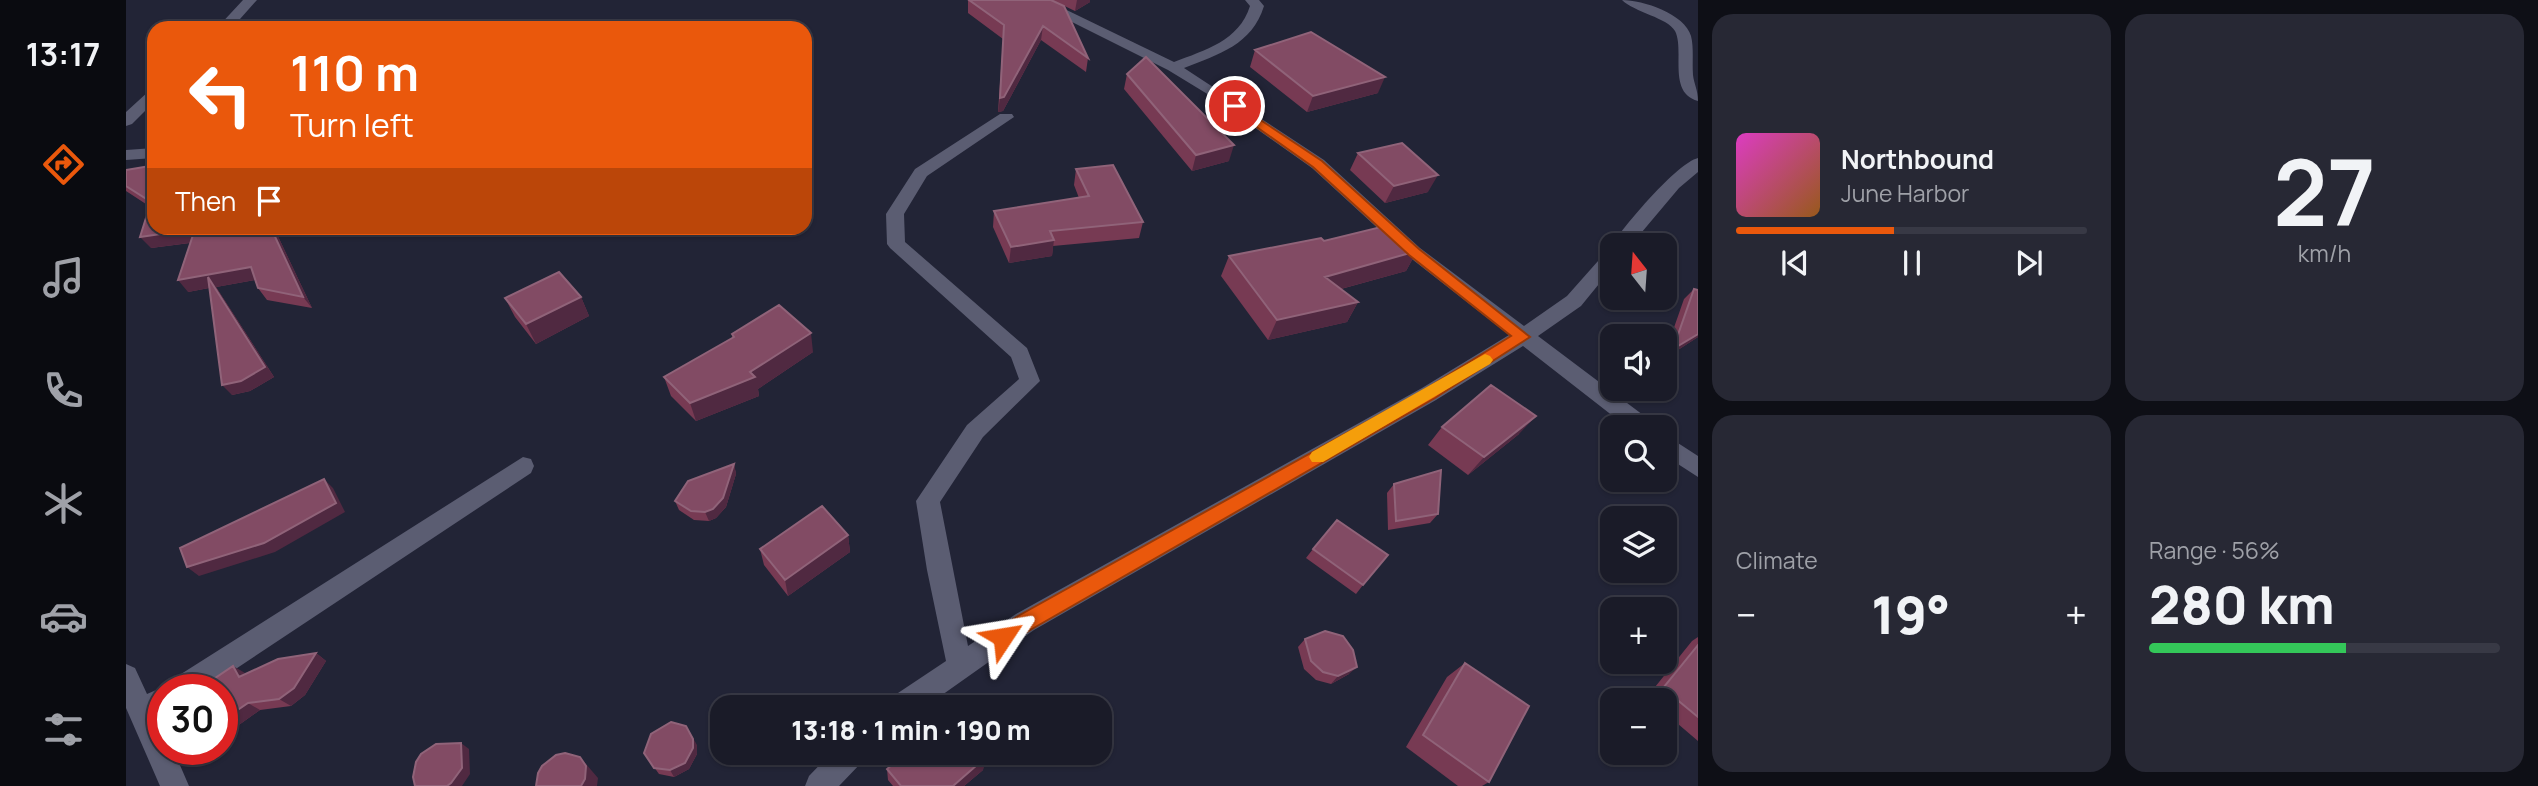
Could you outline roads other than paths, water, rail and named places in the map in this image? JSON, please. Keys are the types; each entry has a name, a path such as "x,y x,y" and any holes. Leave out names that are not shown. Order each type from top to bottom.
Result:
{"street":[{"path":"230,21 250,0"},
{"path":"1035,0 1173,67 1318,164 1414,252 1627,415"},
{"path":"1173,67 1236,41 1255,18 1257,6 1252,0"},
{"path":"1629,0 1698,35"},
{"path":"1679,25 1684,37 1686,80 1698,96"},
{"path":"126,121 147,101"},
{"path":"960,667 939,570 928,501 975,431 1030,381 1020,353 896,244 895,214 921,173 1006,117"},
{"path":"126,155 147,154"},
{"path":"1631,233 1673,184 1698,163"},
{"path":"919,695 1025,622 1429,394 1522,337 1574,301 1600,270"},
{"path":"1677,453 1698,468"},
{"path":"205,674 523,466"},
{"path":"126,677 147,700"},
{"path":"169,765 175,786"},
{"path":"819,786 839,765"}]}
